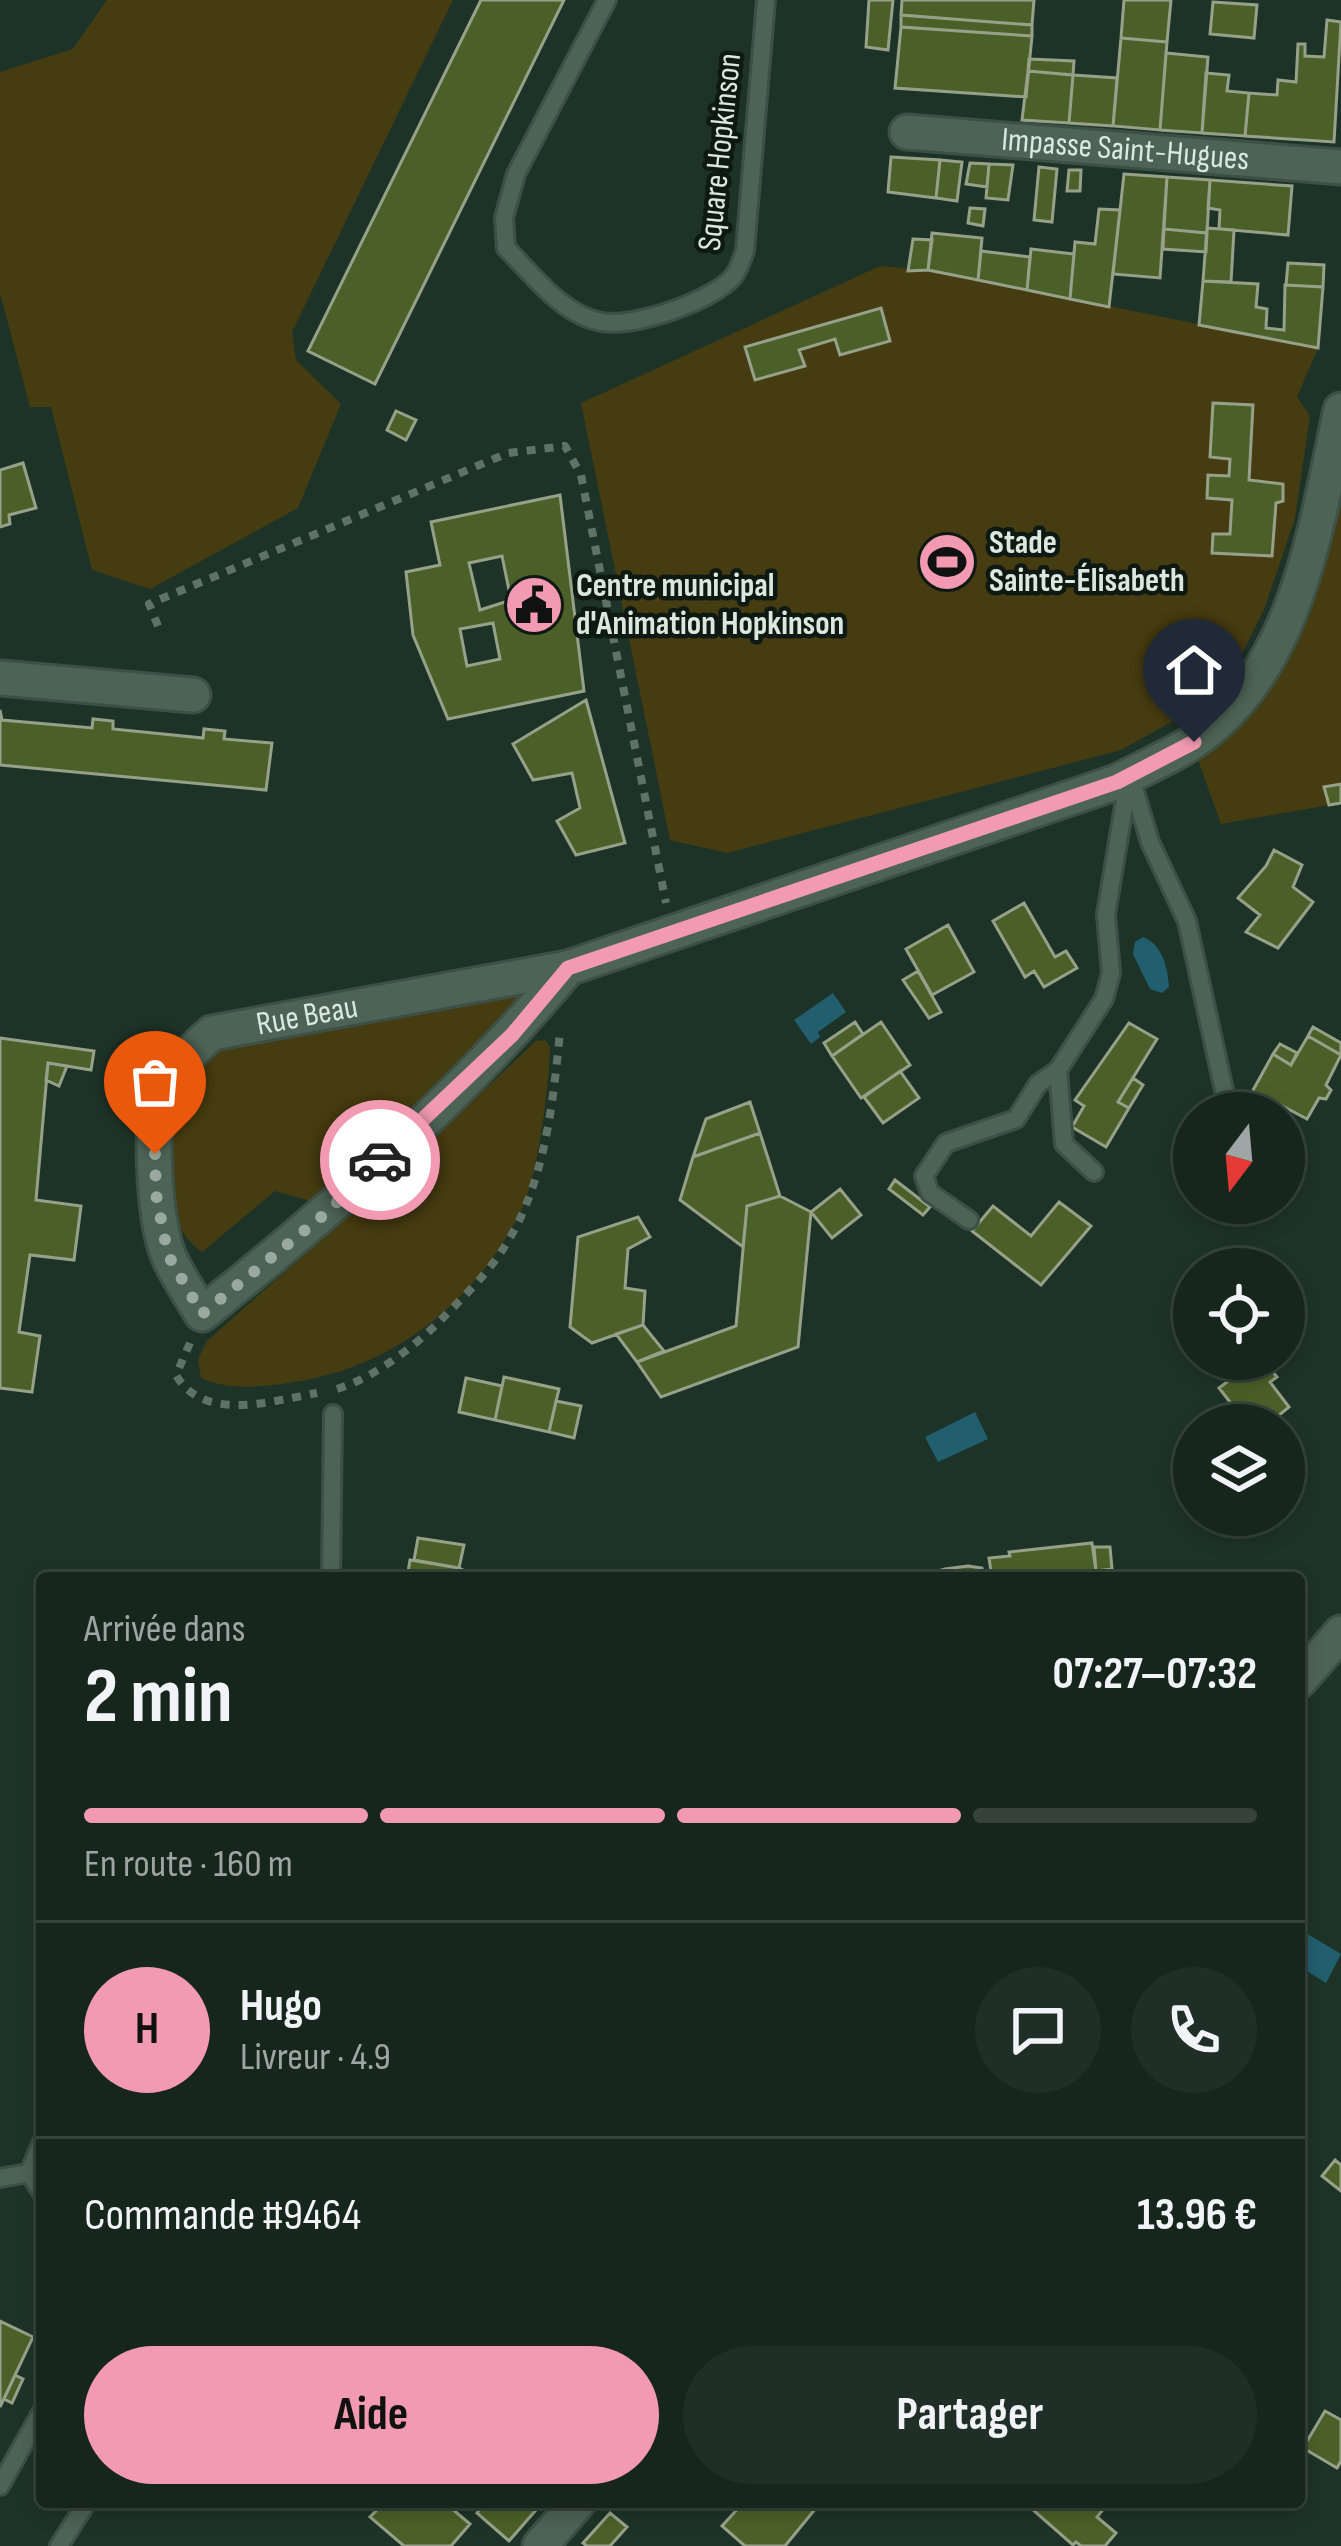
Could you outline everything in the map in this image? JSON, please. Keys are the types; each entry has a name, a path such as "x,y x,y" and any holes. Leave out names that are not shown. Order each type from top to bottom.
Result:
{"street":[{"name":"Impasse Saint-Hugues","path":"907,132 1341,167"},
{"name":"Rue Beau","path":"202,1314 168,1255 156,1194 155,1154 160,1099 187,1054 212,1033 568,968 1130,775 1194,742 1234,704 1271,656 1301,580 1341,410"},
{"path":"0,678 193,694"},
{"path":"202,1314 326,1213 512,1035 568,968"},
{"path":"1305,1674 1341,1633"},
{"path":"540,2546 573,2508"}],"lane":[{"name":"Square Hopkinson","path":"607,0 516,174 504,218 506,248 563,305 602,322 657,316 734,276 746,251 766,0"},
{"path":"969,1220 930,1193 923,1176 946,1143 1016,1119 1038,1084 1058,1070 1104,998 1111,974 1106,914 1130,775"},
{"path":"1130,775 1150,842 1187,921 1224,1092"},
{"path":"1058,1070 1064,1144 1094,1172"},
{"path":"331,1572 333,1414"},
{"path":"0,2178 36,2175"},
{"path":"0,2486 36,2422"},
{"path":"59,2546 83,2508"}],"path":[{"path":"158,626 149,604 508,453 565,446 581,475 672,934"},
{"path":"202,1314 176,1375 185,1391 199,1401 221,1404 342,1388 425,1335 483,1276 506,1246 524,1210 553,1103 568,968"}],"shaded area":[{"path":"107,0 453,0 292,332 296,360 341,404 298,508 150,589 92,570 51,407 30,407 0,293 0,72 73,49"},
{"name":"Stade Sainte-Élisabeth","path":"880,266 928,270 1318,348 1297,397 1310,416 1295,518 1265,607 1238,662 1184,715 1121,750 727,853 670,840 581,403"},
{"path":"1341,504 1341,803 1221,824 1195,751 1289,650"},
{"path":"521,992 521,998 452,1078 314,1202 275,1191 202,1252 187,1238 170,1197 172,1126 185,1084 213,1046"},
{"path":"545,1040 550,1047 545,1107 527,1196 503,1243 458,1299 402,1343 336,1372 250,1387 201,1378 198,1359 207,1341 536,1041"}],"water":[{"path":"1143,937 1155,945 1165,965 1169,987 1162,993 1150,989 1133,954 1135,942"},
{"path":"833,993 846,1012 818,1032 820,1037 811,1044 794,1020"},
{"path":"975,1412 988,1439 938,1462 925,1437"},
{"path":"1305,1933 1341,1954 1326,1983 1305,1970"}],"building":[{"path":"481,0 564,0 375,384 308,351"},
{"path":"869,0 893,0 888,50 866,47"},
{"path":"902,0 1034,0 1032,25 901,15"},
{"path":"1124,0 1171,0 1167,42 1121,38"},
{"path":"1213,2 1257,5 1254,38 1210,34"},
{"path":"901,15 1032,25 1032,36 901,27"},
{"path":"1327,20 1341,22 1334,142 1245,136 1249,93 1277,95 1278,80 1296,82 1298,44 1305,44 1305,56 1324,57"},
{"path":"901,27 1032,36 1026,97 895,88"},
{"path":"1121,38 1167,42 1160,130 1113,126"},
{"path":"1166,53 1208,57 1202,133 1160,130"},
{"path":"1029,59 1074,61 1073,75 1028,71"},
{"path":"1028,71 1073,75 1069,123 1022,120"},
{"path":"1206,73 1229,75 1227,91 1249,93 1245,136 1202,133"},
{"path":"1073,75 1117,78 1113,126 1069,123"},
{"path":"891,157 940,160 936,198 888,192"},
{"path":"940,160 962,162 957,201 936,198"},
{"path":"970,163 989,164 987,187 966,184"},
{"path":"989,164 1013,165 1008,200 986,198"},
{"path":"1039,167 1057,169 1052,222 1034,220"},
{"path":"1069,170 1081,170 1080,191 1067,191"},
{"path":"1124,174 1167,177 1160,278 1113,274"},
{"path":"1167,177 1210,180 1207,233 1164,229"},
{"path":"1210,180 1292,186 1288,235 1219,229 1220,210 1208,208"},
{"path":"970,208 985,209 983,226 968,223"},
{"path":"1099,209 1120,210 1109,307 1070,299 1075,242 1095,244"},
{"path":"1207,228 1234,230 1231,282 1203,281"},
{"path":"1164,229 1207,233 1206,252 1163,249"},
{"path":"932,233 982,238 978,280 928,270"},
{"path":"913,239 932,240 928,270 908,271"},
{"path":"1031,249 1074,254 1070,299 1027,290"},
{"path":"981,251 1030,257 1027,290 978,280"},
{"path":"1288,263 1324,265 1323,287 1286,285"},
{"path":"1203,281 1258,284 1256,307 1267,309 1266,328 1284,330 1285,285 1323,287 1318,348 1199,325"},
{"path":"881,308 890,341 840,355 835,339 799,350 805,366 755,380 745,347"},
{"path":"1213,403 1253,405 1249,480 1283,484 1283,501 1276,503 1272,556 1212,553 1213,534 1230,534 1232,500 1207,498 1208,475 1229,476 1230,459 1210,457"},
{"path":"396,411 416,420 406,440 387,430"},
{"path":"23,463 36,508 9,515 10,524 0,527 0,470"},
{"name":"Centre municipal d'Animation Hopkinson","path":"560,495 584,691 448,719 413,635 406,572 440,565 431,522","holes":["502,556 511,600 480,610 469,563","493,623 500,659 467,666 460,629"]},
{"path":"586,700 625,843 576,855 557,821 580,808 572,773 533,780 513,744"},
{"path":"0,710 2,720 92,728 93,719 113,721 113,729 203,738 204,729 225,731 224,739 272,743 266,790 0,765"},
{"path":"1341,784 1341,803 1329,805 1324,787"},
{"path":"1274,850 1302,865 1293,887 1313,902 1278,948 1246,932 1260,915 1238,898"},
{"path":"1024,903 1055,957 1066,951 1077,968 1044,987 1034,971 1025,977 993,921"},
{"path":"948,925 974,972 932,995 906,949"},
{"path":"918,971 941,1012 929,1018 903,980"},
{"path":"855,1022 863,1034 832,1056 824,1043"},
{"path":"881,1022 910,1065 861,1098 832,1056"},
{"path":"1129,1023 1157,1039 1118,1102 1129,1108 1106,1147 1072,1127 1084,1106 1075,1100"},
{"path":"1313,1027 1341,1043 1341,1055 1308,1036"},
{"path":"1308,1036 1341,1055 1326,1085 1331,1090 1326,1099 1319,1098 1307,1119 1305,1092 1252,1092 1273,1054 1291,1065"},
{"path":"0,1038 94,1051 91,1070 48,1063 36,1200 81,1206 74,1260 30,1255 19,1332 40,1336 32,1392 0,1388"},
{"path":"1280,1044 1297,1053 1291,1065 1273,1054"},
{"path":"48,1063 67,1066 59,1086 46,1080"},
{"path":"900,1071 919,1098 883,1123 864,1097"},
{"path":"1133,1078 1143,1085 1129,1108 1118,1102"},
{"path":"750,1102 760,1133 693,1157 706,1119"},
{"path":"760,1133 780,1196 747,1206 743,1247 680,1200 693,1157"},
{"path":"895,1180 930,1207 923,1215 889,1189"},
{"path":"840,1189 861,1215 832,1238 811,1212"},
{"path":"780,1196 811,1212 798,1347 661,1397 637,1362 736,1326 747,1206"},
{"path":"1059,1202 1091,1226 1041,1285 972,1231 993,1206 1031,1236"},
{"path":"638,1217 650,1237 628,1249 625,1288 645,1291 643,1325 592,1343 570,1327 578,1237"},
{"path":"643,1325 664,1351 637,1362 616,1334"},
{"path":"504,1377 559,1389 549,1432 495,1420"},
{"path":"466,1378 502,1386 495,1420 459,1412"},
{"path":"1229,1380 1273,1380 1287,1404 1232,1404 1219,1388"},
{"path":"556,1401 581,1406 574,1438 549,1432"},
{"path":"418,1538 464,1545 459,1568 414,1560"},
{"path":"1092,1543 1096,1572 991,1572 989,1558 1010,1556 1009,1552"},
{"path":"1094,1547 1110,1547 1112,1569 1096,1571"},
{"path":"410,1560 463,1570 462,1572 408,1572"},
{"path":"968,1566 982,1572 934,1572"},
{"path":"1335,2160 1341,2165 1341,2191 1322,2176"},
{"path":"0,2321 33,2337 0,2407"},
{"path":"15,2375 23,2379 12,2403 4,2399"},
{"path":"1325,2411 1341,2420 1337,2468 1305,2449"},
{"path":"379,2508 451,2508 470,2524 451,2546 404,2546 370,2517"},
{"path":"481,2508 538,2508 509,2541 477,2513"},
{"path":"738,2508 816,2508 785,2546 745,2546 722,2526"},
{"path":"1031,2508 1104,2508 1097,2517 1116,2533 1105,2546 1073,2545"},
{"path":"610,2513 627,2527 610,2546 583,2543"}],"way so far":[{"path":"155,1154 156,1194 168,1255 202,1314 326,1213 380,1160"}],"place":[{"name":"Stade Sainte-Élisabeth","path":"947,562"},
{"name":"Centre municipal d'Animation Hopkinson","path":"534,605"}],"route":[{"path":"380,1160 512,1035 568,968 1117,782 1194,742"}]}
